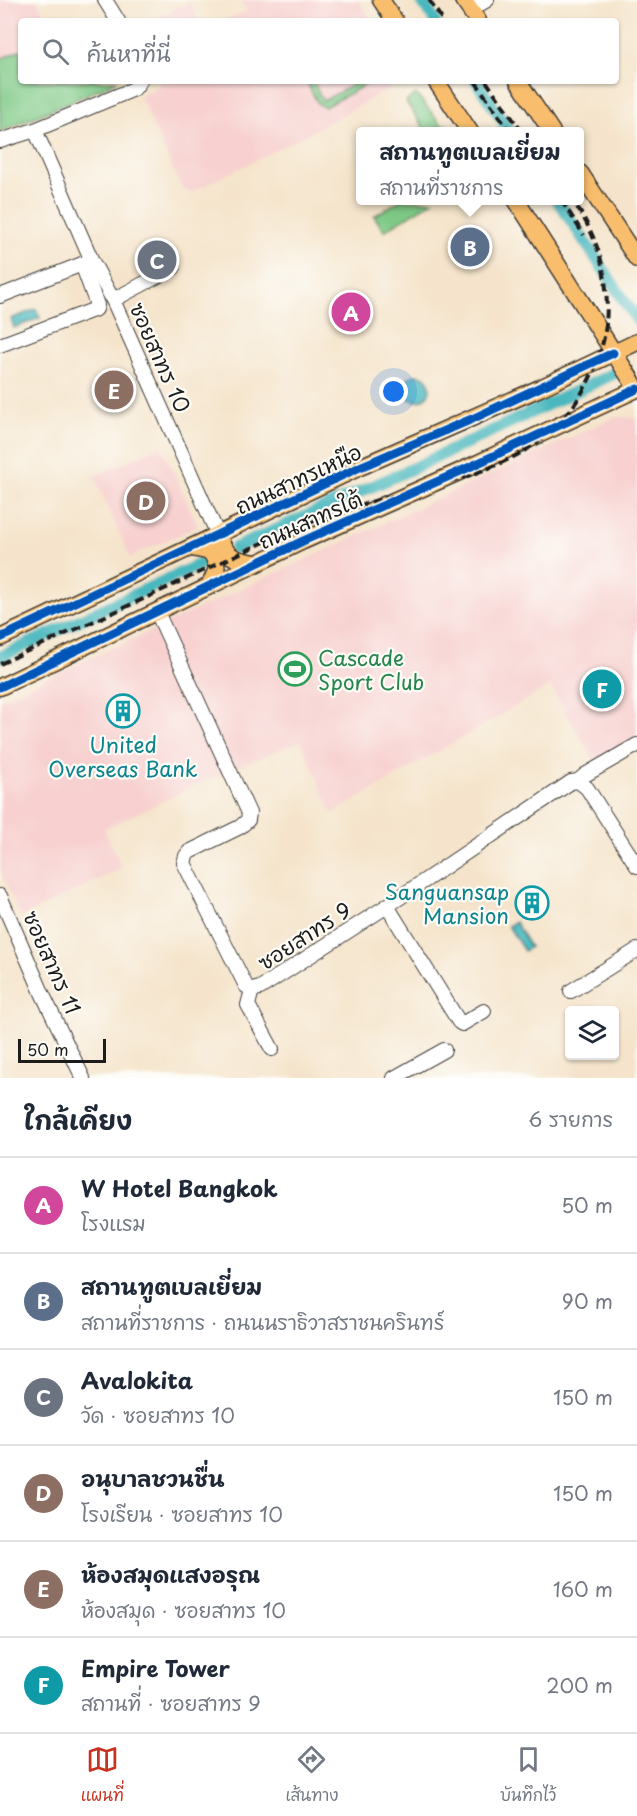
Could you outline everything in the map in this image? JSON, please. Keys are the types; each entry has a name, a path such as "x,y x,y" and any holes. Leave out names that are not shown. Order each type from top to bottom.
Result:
{"main road":[{"path":"381,0 393,18"},
{"path":"438,84 467,127"},
{"path":"520,84 549,127"},
{"path":"584,180 637,259"},
{"path":"519,205 637,389"},
{"name":"ถนนสาทรเหนือ","path":"0,638 360,467 501,406 637,342"},
{"name":"ถนนสาทรใต้","path":"0,687 256,563 637,389"},
{"path":"218,535 226,550 237,561 256,563"},
{"path":"192,548 211,552 218,565 209,586"}],"street":[{"path":"105,0 116,18"},
{"path":"470,10 487,0"},
{"path":"0,141 35,130 134,89 138,84"},
{"name":"ซอยสาทร 10","path":"35,130 87,262 113,300 218,535"},
{"path":"0,296 87,262 97,305 96,309 0,345"},
{"path":"113,300 173,268"},
{"name":"ซอยสาทร 9","path":"157,612 249,813 248,820 240,827 189,852 184,863 246,986 252,990 260,988 387,906 572,782 578,781 637,745"},
{"path":"578,781 587,788 637,866"},
{"name":"ซอยสาทร 11","path":"0,896 41,992 83,1078"},
{"path":"387,906 459,1022 466,1023 484,1011"},
{"path":"571,991 637,950"},
{"path":"252,990 248,1005 272,1049"},
{"path":"394,1078 444,1050"}],"shaded area":[{"path":"0,0 36,0 47,18 18,18 18,51 0,59"},
{"path":"242,0 358,0 371,18 230,18 247,11"},
{"path":"190,2 198,18 155,18"},
{"path":"398,84 319,128 190,193 181,187 140,96 160,85"},
{"path":"615,417 637,420 637,743 596,763 550,686 332,814 301,741 220,774 104,829 122,868 21,917 0,871 0,700"},
{"path":"161,446 198,526 130,557 94,476"}],"green space":[{"path":"18,51 18,84 111,84 0,132 0,59"},
{"path":"308,84 314,84 323,101 354,84 367,84 325,107 318,104"},
{"path":"416,94 442,125 447,127 423,127 406,102"},
{"path":"392,205 426,205 384,231 374,216"}],"water":[{"path":"36,309 40,318 14,328 11,319"},
{"path":"417,375 426,379 430,388 426,397 417,401 408,397 404,388 408,379"},
{"path":"515,922 530,947 524,951 508,926"}],"waterway":[{"path":"421,0 433,18"},
{"path":"478,84 507,127"},
{"path":"560,205 637,320"},
{"path":"235,548 420,465 617,372"},
{"path":"0,657 209,560"}],"railway":[{"path":"429,0 441,18"},
{"path":"477,84 507,127"},
{"path":"488,84 518,127"},
{"path":"564,205 584,235"},
{"path":"0,664 296,528 351,508 478,472 507,460 535,444 559,423 580,396 590,379 605,334 607,307 601,259 589,229 575,205"}],"cycle path":[{"path":"0,638 360,467 472,419 613,353"},
{"path":"0,687 303,541 637,389"}],"place":[{"name":"สถานทูตเบลเยี่ยม","path":"470,247"},
{"name":"Avalokita","path":"157,260"},
{"name":"W Hotel Bangkok","path":"351,312"},
{"name":"ห้องสมุดแสงอรุณ","path":"114,390"},
{"name":"อนุบาลชวนชื่น","path":"146,501"},
{"name":"Cascade Sport Club","path":"295,669"},
{"name":"Empire Tower","path":"602,689"},
{"name":"United Overseas Bank","path":"123,711"},
{"name":"Sanguansap Mansion","path":"532,903"}]}
